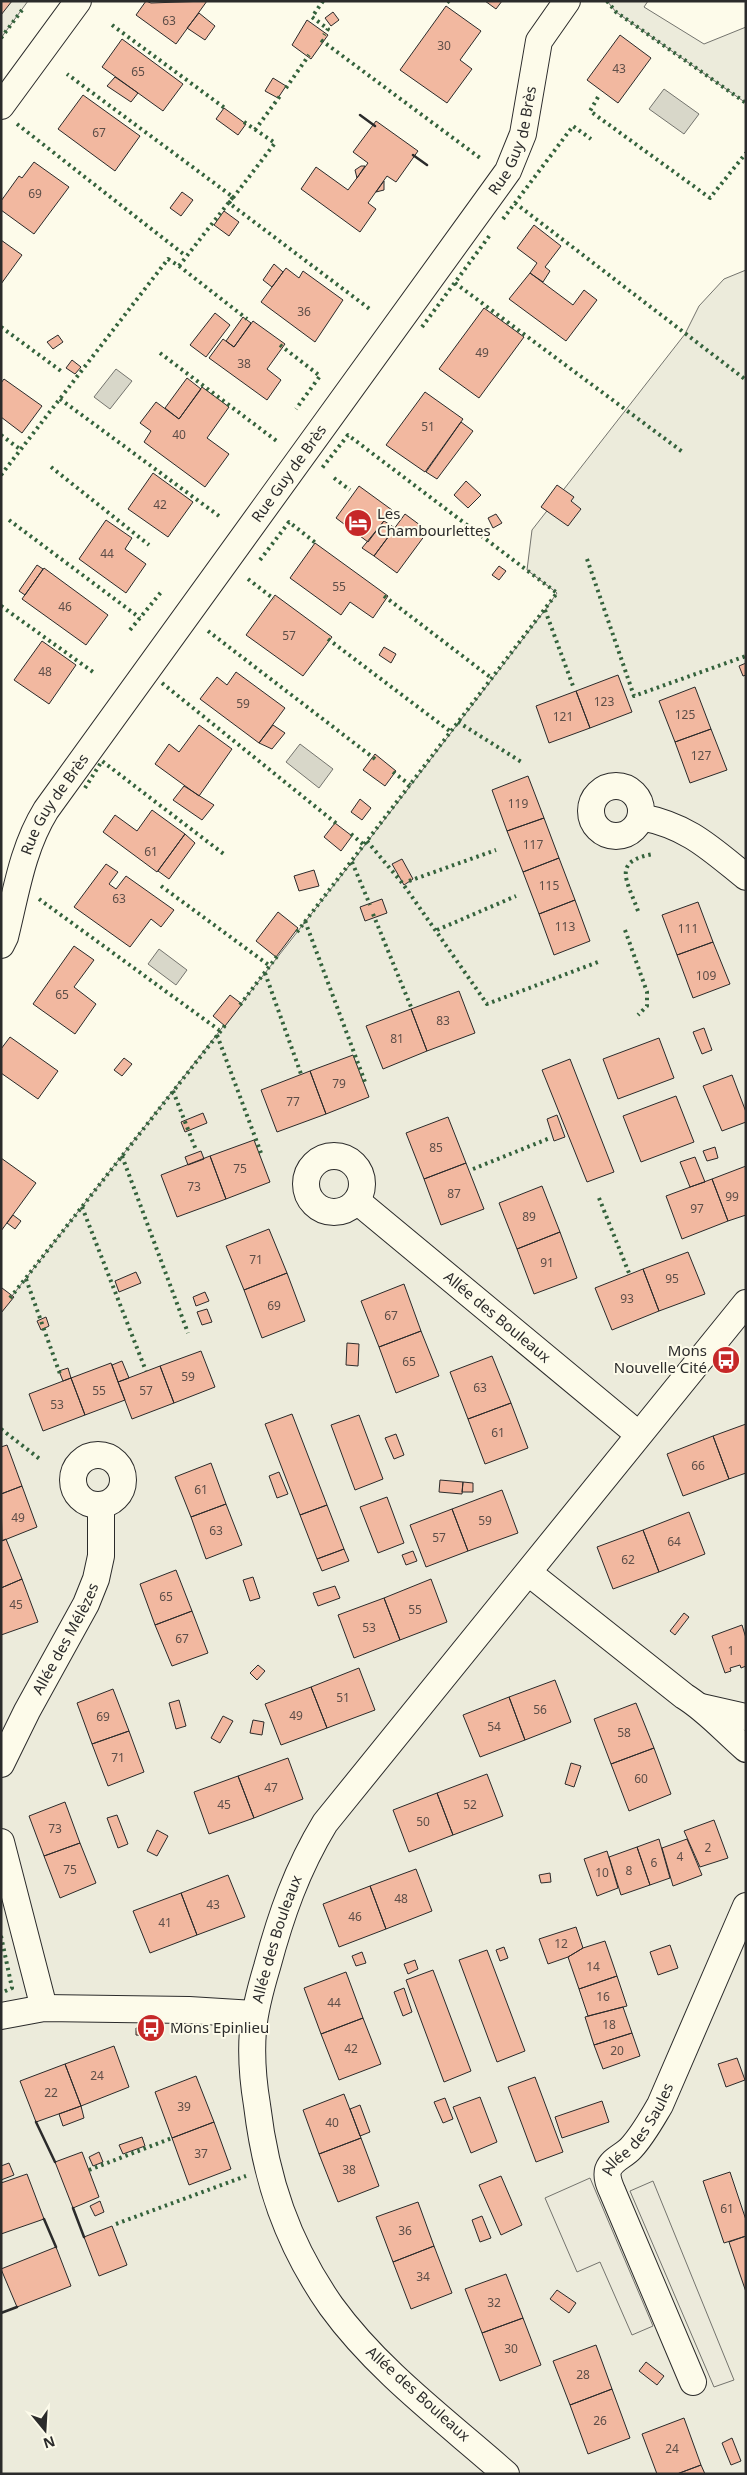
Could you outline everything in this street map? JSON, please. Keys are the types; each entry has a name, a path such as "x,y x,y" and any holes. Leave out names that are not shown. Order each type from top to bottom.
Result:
{"street":[{"path":"1,106 78,1"},
{"name":"Rue Guy de Brès","path":"1,945 5,937 26,849 34,829 46,810 508,171 523,134 539,41 567,1"},
{"path":"641,817 678,827 701,841 746,877"},
{"name":"Allée des Bouleaux","path":"357,1201 638,1434"},
{"name":"Allée des Bouleaux","path":"506,2474 381,2364 332,2306 313,2278 289,2230 266,2169 254,2089 252,2055 254,2014 284,1905 307,1852 325,1823 529,1573 638,1434 746,1303"},
{"name":"Allée des Mélèzes","path":"1,1764 27,1711 86,1604 96,1579 101,1556 101,1506"},
{"path":"529,1573 684,1696 701,1707 713,1721 746,1749"},
{"path":"701,1707 746,1717"},
{"path":"1,1842 44,2008"},
{"name":"Allée des Saules","path":"693,2382 613,2193 608,2179 608,2170 616,2158 630,2149 646,2131 660,2105 746,1906"},
{"path":"1,2016 44,2008 190,2010 254,2014"}],"shaded area":[{"path":"1,1 28,1 1,38"},
{"path":"607,1 648,1 644,7 704,44 746,27 746,103 616,12"},
{"path":"664,89 699,114 684,134 649,109"},
{"path":"746,270 746,2474 1,2474 1,1310 352,862 545,610 557,593 527,570 532,530 685,334 699,306 724,279"},
{"path":"116,369 132,381 110,409 94,397"},
{"path":"300,744 333,769 319,788 286,762"},
{"path":"159,949 187,970 176,985 148,964"},
{"path":"590,2178 653,2326 632,2335 600,2262 577,2272 545,2198"},
{"path":"653,2181 734,2380 714,2387 630,2191"}],"building":[{"path":"1,1 12,1 1,15"},
{"path":"146,1 151,3 207,1 176,44 136,15"},
{"path":"485,1 502,1 496,9"},
{"path":"446,6 481,31 460,60 472,69 447,103 400,70"},
{"path":"333,12 339,20 331,26 325,18"},
{"path":"199,13 215,26 205,40 187,28"},
{"path":"307,20 328,35 311,59 292,45"},
{"path":"620,35 651,58 618,103 587,80"},
{"path":"122,39 183,84 163,111 102,67"},
{"path":"115,77 138,93 131,102 107,86"},
{"path":"273,78 286,86 278,98 265,91"},
{"path":"83,95 140,136 115,171 58,129"},
{"path":"224,108 246,124 238,135 216,119"},
{"path":"376,121 418,151 396,182 387,176 368,203 376,209 360,232 301,189 316,167 348,190 368,163 353,152"},
{"path":"34,162 69,187 34,234 1,210 1,201 19,176 22,178"},
{"path":"365,166 357,178 355,170"},
{"path":"384,181 384,190 376,192"},
{"path":"182,192 193,200 181,216 170,208"},
{"path":"224,211 239,222 229,236 214,225"},
{"path":"534,225 561,246 545,267 550,271 543,282 530,273 537,263 517,248"},
{"path":"1,240 22,255 1,284"},
{"path":"274,264 283,272 272,287 263,280"},
{"path":"286,268 299,278 303,271 343,300 315,342 261,302"},
{"path":"530,273 573,305 584,290 597,300 566,341 509,299"},
{"path":"484,308 524,337 479,398 439,369"},
{"path":"215,313 230,325 206,357 190,345"},
{"path":"243,317 251,323 234,347 226,341"},
{"path":"253,321 285,344 267,369 281,380 267,400 209,358 223,339 234,347"},
{"path":"58,335 63,342 53,349 47,342"},
{"path":"72,360 81,367 75,374 66,368"},
{"path":"187,378 201,389 179,419 165,408"},
{"path":"4,379 42,406 22,433 1,417 1,383"},
{"path":"202,387 229,407 207,438 229,454 205,487 144,442 151,431 140,423 156,402 179,419"},
{"path":"425,392 463,419 425,472 386,445"},
{"path":"461,422 473,431 437,479 426,472"},
{"path":"153,473 193,502 168,537 128,509"},
{"path":"466,481 481,495 468,508 454,495"},
{"path":"557,485 574,497 571,501 581,509 568,526 541,507"},
{"path":"359,486 392,510 368,542 336,518"},
{"path":"405,514 428,531 397,573 374,556"},
{"path":"496,514 502,523 493,528 488,518"},
{"path":"106,520 132,538 125,549 146,564 126,593 79,559"},
{"path":"384,521 395,528 374,556 362,548"},
{"path":"315,543 388,596 373,618 350,602 341,615 290,578"},
{"path":"37,565 43,569 25,595 19,591"},
{"path":"499,566 506,571 499,580 492,575"},
{"path":"44,568 108,615 86,645 22,599"},
{"path":"275,595 332,637 303,676 246,635"},
{"path":"42,641 76,665 49,704 14,680"},
{"path":"384,647 396,654 391,663 379,655"},
{"path":"746,663 746,675 743,676 739,666"},
{"path":"236,672 285,708 259,743 200,699 217,677 227,685"},
{"path":"618,675 632,712 590,728 576,691"},
{"path":"695,687 711,729 675,742 659,701"},
{"path":"576,691 590,728 549,743 536,706"},
{"path":"199,725 232,749 199,796 155,764 169,744 179,752"},
{"path":"273,725 285,733 272,749 259,743"},
{"path":"711,729 727,770 690,783 675,742"},
{"path":"375,754 396,771 385,786 363,770"},
{"path":"528,776 544,818 507,831 492,790"},
{"path":"184,786 214,805 202,820 173,800"},
{"path":"360,799 371,808 362,820 351,812"},
{"path":"152,810 185,834 157,872 103,832 115,815 137,831"},
{"path":"544,818 559,858 523,872 507,831"},
{"path":"335,823 352,836 341,851 324,837"},
{"path":"185,834 195,843 169,879 158,871"},
{"path":"559,858 575,900 539,914 523,872"},
{"path":"402,859 413,879 404,885 392,864"},
{"path":"106,864 118,872 109,884 116,889 126,876 174,910 161,927 151,919 130,947 74,907"},
{"path":"314,870 319,886 299,891 294,876"},
{"path":"382,899 387,913 365,921 360,907"},
{"path":"575,900 590,941 554,955 539,914"},
{"path":"698,902 713,942 677,955 662,915"},
{"path":"278,912 298,928 276,957 256,941"},
{"path":"713,942 730,984 693,998 677,955"},
{"path":"74,946 94,960 74,987 96,1004 75,1034 33,1004"},
{"path":"459,991 475,1033 427,1051 411,1009"},
{"path":"230,995 242,1004 225,1026 213,1016"},
{"path":"411,1009 427,1051 383,1069 366,1026"},
{"path":"704,1028 712,1050 702,1054 693,1032"},
{"path":"10,1037 58,1071 38,1099 1,1073 1,1049"},
{"path":"659,1038 674,1078 618,1099 603,1059"},
{"path":"353,1055 369,1097 326,1114 310,1071"},
{"path":"124,1058 132,1064 122,1076 114,1070"},
{"path":"570,1059 614,1172 587,1182 542,1070"},
{"path":"310,1071 326,1114 277,1132 261,1090"},
{"path":"732,1075 746,1112 746,1122 722,1131 703,1086"},
{"path":"676,1096 694,1142 641,1162 623,1116"},
{"path":"203,1113 207,1123 185,1132 181,1122"},
{"path":"557,1115 565,1137 554,1141 547,1119"},
{"path":"448,1117 466,1163 424,1179 406,1133"},
{"path":"254,1140 270,1182 226,1199 210,1156"},
{"path":"715,1147 718,1158 707,1161 703,1151"},
{"path":"201,1151 204,1159 188,1165 185,1157"},
{"path":"210,1156 226,1199 177,1217 161,1175"},
{"path":"695,1157 705,1182 690,1187 680,1162"},
{"path":"1,1158 36,1183 1,1231"},
{"path":"466,1163 484,1209 441,1225 424,1179"},
{"path":"746,1166 746,1215 728,1221 712,1179"},
{"path":"712,1179 728,1221 682,1239 666,1196"},
{"path":"542,1186 560,1232 517,1249 499,1203"},
{"path":"13,1215 21,1221 15,1229 7,1223"},
{"path":"269,1229 287,1273 244,1290 226,1246"},
{"path":"560,1232 577,1278 534,1294 517,1249"},
{"path":"688,1252 705,1294 659,1311 643,1269"},
{"path":"643,1269 659,1311 612,1330 595,1288"},
{"path":"136,1272 141,1283 119,1292 115,1281"},
{"path":"287,1273 305,1321 262,1338 244,1290"},
{"path":"404,1284 421,1331 379,1347 361,1301"},
{"path":"1,1289 14,1297 1,1313"},
{"path":"205,1292 209,1301 196,1306 193,1297"},
{"path":"207,1309 212,1322 202,1325 197,1312"},
{"path":"46,1317 49,1326 41,1330 37,1321"},
{"path":"421,1331 439,1376 396,1393 379,1347"},
{"path":"347,1343 359,1344 358,1366 346,1365"},
{"path":"201,1351 215,1387 174,1403 160,1366"},
{"path":"492,1356 511,1403 468,1419 450,1372"},
{"path":"122,1361 129,1378 118,1382 112,1365"},
{"path":"111,1363 125,1400 85,1415 71,1378"},
{"path":"160,1366 174,1403 132,1419 118,1382"},
{"path":"68,1368 71,1378 63,1381 59,1371"},
{"path":"71,1378 85,1415 43,1431 29,1394"},
{"path":"511,1403 528,1448 485,1464 468,1419"},
{"path":"292,1414 327,1505 300,1515 265,1424"},
{"path":"359,1415 383,1479 355,1490 331,1425"},
{"path":"746,1424 746,1473 729,1479 713,1436"},
{"path":"396,1434 404,1455 394,1459 385,1438"},
{"path":"713,1436 729,1479 683,1496 667,1454"},
{"path":"7,1445 22,1486 1,1494 1,1447"},
{"path":"211,1463 226,1504 191,1517 175,1477"},
{"path":"279,1472 288,1494 277,1498 269,1476"},
{"path":"440,1480 463,1482 462,1494 439,1492"},
{"path":"463,1482 473,1483 473,1492 462,1492"},
{"path":"22,1486 37,1527 2,1541 1,1494"},
{"path":"502,1490 518,1533 468,1551 452,1509"},
{"path":"387,1497 404,1543 378,1553 360,1507"},
{"path":"226,1504 242,1545 206,1559 191,1517"},
{"path":"327,1505 344,1549 317,1559 300,1515"},
{"path":"452,1509 468,1551 426,1567 410,1525"},
{"path":"689,1512 705,1554 659,1572 643,1530"},
{"path":"643,1530 659,1572 613,1589 597,1547"},
{"path":"6,1539 22,1579 1,1588 1,1541"},
{"path":"344,1549 349,1561 322,1571 317,1559"},
{"path":"413,1551 417,1561 406,1565 402,1555"},
{"path":"176,1570 192,1611 155,1625 140,1584"},
{"path":"253,1577 260,1598 250,1601 243,1580"},
{"path":"22,1579 38,1622 1,1635 1,1588"},
{"path":"431,1579 447,1622 400,1640 384,1598"},
{"path":"335,1586 340,1598 318,1606 313,1593"},
{"path":"384,1598 400,1640 354,1658 338,1615"},
{"path":"192,1611 208,1653 172,1666 155,1625"},
{"path":"684,1613 689,1617 675,1635 670,1631"},
{"path":"742,1625 746,1638 746,1666 741,1668 740,1665 730,1668 731,1671 725,1673 712,1636"},
{"path":"258,1665 265,1671 257,1680 250,1673"},
{"path":"359,1668 375,1710 327,1728 311,1687"},
{"path":"555,1680 571,1722 525,1740 509,1697"},
{"path":"311,1687 327,1728 281,1745 265,1704"},
{"path":"113,1689 129,1731 92,1744 77,1703"},
{"path":"509,1697 525,1740 480,1757 463,1715"},
{"path":"179,1700 186,1726 176,1729 169,1703"},
{"path":"636,1703 654,1748 611,1764 594,1719"},
{"path":"223,1716 233,1721 220,1743 211,1738"},
{"path":"253,1720 264,1722 262,1735 250,1733"},
{"path":"129,1731 144,1772 108,1786 92,1744"},
{"path":"654,1748 671,1794 629,1811 611,1764"},
{"path":"288,1758 303,1799 254,1818 238,1776"},
{"path":"571,1763 581,1766 574,1787 565,1784"},
{"path":"487,1774 503,1816 453,1835 437,1793"},
{"path":"238,1776 254,1818 209,1834 194,1792"},
{"path":"437,1793 453,1835 409,1852 393,1810"},
{"path":"65,1802 80,1843 44,1856 29,1816"},
{"path":"117,1815 128,1844 118,1848 107,1818"},
{"path":"714,1820 728,1858 700,1867 684,1831"},
{"path":"157,1830 168,1836 157,1856 147,1851"},
{"path":"659,1839 670,1878 650,1885 637,1847"},
{"path":"687,1839 702,1875 673,1886 662,1848"},
{"path":"80,1843 96,1883 60,1898 44,1856"},
{"path":"637,1847 650,1885 621,1895 609,1857"},
{"path":"607,1851 618,1888 597,1896 584,1859"},
{"path":"416,1869 432,1911 386,1929 370,1886"},
{"path":"550,1873 551,1882 541,1883 539,1875"},
{"path":"228,1875 245,1917 197,1935 181,1893"},
{"path":"370,1886 386,1929 339,1947 323,1904"},
{"path":"181,1893 197,1935 150,1953 133,1911"},
{"path":"576,1927 583,1948 568,1957 548,1964 539,1939"},
{"path":"605,1941 617,1976 579,1989 568,1957 583,1948"},
{"path":"670,1945 678,1968 658,1975 650,1952"},
{"path":"504,1947 508,1958 500,1961 496,1950"},
{"path":"487,1950 525,2051 497,2062 459,1960"},
{"path":"362,1952 366,1963 356,1966 352,1956"},
{"path":"415,1960 418,1969 408,1974 404,1964"},
{"path":"433,1970 471,2071 444,2082 406,1980"},
{"path":"346,1972 363,2018 321,2034 304,1988"},
{"path":"617,1976 627,2006 588,2016 579,1989"},
{"path":"404,1988 412,2012 403,2016 394,1992"},
{"path":"623,2007 632,2033 594,2045 585,2017"},
{"path":"363,2018 381,2064 339,2080 321,2034"},
{"path":"136,2028 151,2029 150,2036 136,2035"},
{"path":"632,2033 640,2056 603,2069 594,2045"},
{"path":"114,2046 129,2087 81,2106 65,2064"},
{"path":"737,2058 745,2080 726,2087 718,2064"},
{"path":"65,2064 81,2106 36,2122 20,2081"},
{"path":"196,2076 214,2122 172,2138 155,2092"},
{"path":"535,2077 563,2152 536,2162 508,2087"},
{"path":"344,2094 361,2138 319,2154 303,2110"},
{"path":"480,2097 497,2142 471,2153 453,2107"},
{"path":"445,2098 453,2119 443,2123 434,2102"},
{"path":"602,2101 609,2122 562,2138 555,2117"},
{"path":"360,2105 370,2132 360,2136 350,2109"},
{"path":"81,2106 84,2118 63,2126 59,2114"},
{"path":"214,2122 231,2169 189,2185 172,2138"},
{"path":"142,2137 145,2146 123,2154 119,2145"},
{"path":"361,2138 379,2186 338,2202 319,2154"},
{"path":"82,2152 99,2197 73,2208 55,2162"},
{"path":"99,2152 103,2162 93,2166 89,2157"},
{"path":"9,2163 14,2175 1,2180 1,2166"},
{"path":"730,2172 746,2220 746,2236 724,2243 703,2181"},
{"path":"27,2174 44,2219 1,2234 1,2183"},
{"path":"501,2176 522,2225 501,2235 479,2185"},
{"path":"100,2201 104,2212 95,2216 90,2206"},
{"path":"418,2202 434,2246 393,2262 376,2217"},
{"path":"482,2216 491,2238 480,2242 472,2220"},
{"path":"112,2226 127,2265 99,2276 84,2237"},
{"path":"746,2236 746,2292 729,2242"},
{"path":"434,2246 452,2293 411,2309 393,2262"},
{"path":"56,2247 71,2286 17,2307 1,2269"},
{"path":"506,2274 523,2318 482,2333 465,2289"},
{"path":"557,2290 576,2303 569,2313 550,2299"},
{"path":"523,2318 541,2365 500,2381 482,2333"},
{"path":"596,2345 612,2389 570,2405 553,2361"},
{"path":"646,2362 664,2376 657,2385 639,2371"},
{"path":"612,2389 630,2438 588,2454 570,2405"},
{"path":"684,2418 701,2465 677,2474 657,2474 642,2434"},
{"path":"732,2438 741,2461 731,2465 722,2443"},
{"path":"701,2465 705,2474 677,2474"}],"hedge":[{"path":"323,1 312,17 328,29 324,35"},
{"path":"448,1 453,5"},
{"path":"607,1 616,12 746,103"},
{"path":"1,38 22,10"},
{"path":"112,25 226,109"},
{"path":"321,40 480,158"},
{"path":"286,88 309,55"},
{"path":"1,475 168,259 179,266 233,197 67,74"},
{"path":"255,130 280,96"},
{"path":"598,97 590,111 710,198 746,153"},
{"path":"244,122 275,143 229,203 371,310"},
{"path":"17,124 186,256"},
{"path":"503,219 573,126 591,139"},
{"path":"515,203 746,380"},
{"path":"422,327 490,235"},
{"path":"179,266 247,319"},
{"path":"455,283 684,453"},
{"path":"1,327 61,371"},
{"path":"280,345 320,376 296,409"},
{"path":"160,353 278,442"},
{"path":"60,399 219,516"},
{"path":"1,435 21,450"},
{"path":"297,932 557,593 348,435 322,468"},
{"path":"51,467 149,545"},
{"path":"334,478 350,490"},
{"path":"9,520 140,618"},
{"path":"260,560 289,522 317,544"},
{"path":"587,559 634,696 746,656"},
{"path":"248,579 274,599"},
{"path":"130,630 162,591"},
{"path":"384,596 490,677"},
{"path":"1,606 93,672"},
{"path":"545,610 573,686"},
{"path":"208,631 375,759"},
{"path":"328,639 451,732"},
{"path":"162,683 337,824"},
{"path":"458,722 523,763"},
{"path":"85,788 102,761 225,855"},
{"path":"393,772 410,785"},
{"path":"351,834 364,845"},
{"path":"367,841 403,884 487,1004 598,962"},
{"path":"409,881 496,850"},
{"path":"638,911 627,881 627,867 641,857 654,854"},
{"path":"352,862 370,905"},
{"path":"161,886 270,966"},
{"path":"437,930 516,896"},
{"path":"39,899 219,1030"},
{"path":"373,914 411,1007"},
{"path":"305,921 365,1082"},
{"path":"625,930 647,992 647,1006 638,1015"},
{"path":"240,1005 278,955"},
{"path":"265,973 301,1074"},
{"path":"10,1298 227,1023"},
{"path":"217,1035 261,1153"},
{"path":"173,1091 196,1150"},
{"path":"473,1169 550,1138"},
{"path":"122,1156 188,1333"},
{"path":"599,1198 629,1273"},
{"path":"82,1207 146,1371"},
{"path":"26,1279 60,1374"},
{"path":"1,1429 41,1460"},
{"path":"1,1936 12,1988 1,1993"},
{"path":"89,2170 172,2138"},
{"path":"116,2224 246,2176"}],"wall":[{"path":"360,115 375,126"},
{"path":"413,155 427,165"},
{"path":"36,2122 55,2162"},
{"path":"73,2208 84,2237"},
{"path":"44,2219 56,2247"},
{"path":"1,2313 17,2307"}],"place":[{"name":"Les Chambourlettes","path":"358,523"},
{"name":"Mons Nouvelle Cité","path":"726,1360"},
{"name":"Mons Epinlieu","path":"151,2028"}]}
